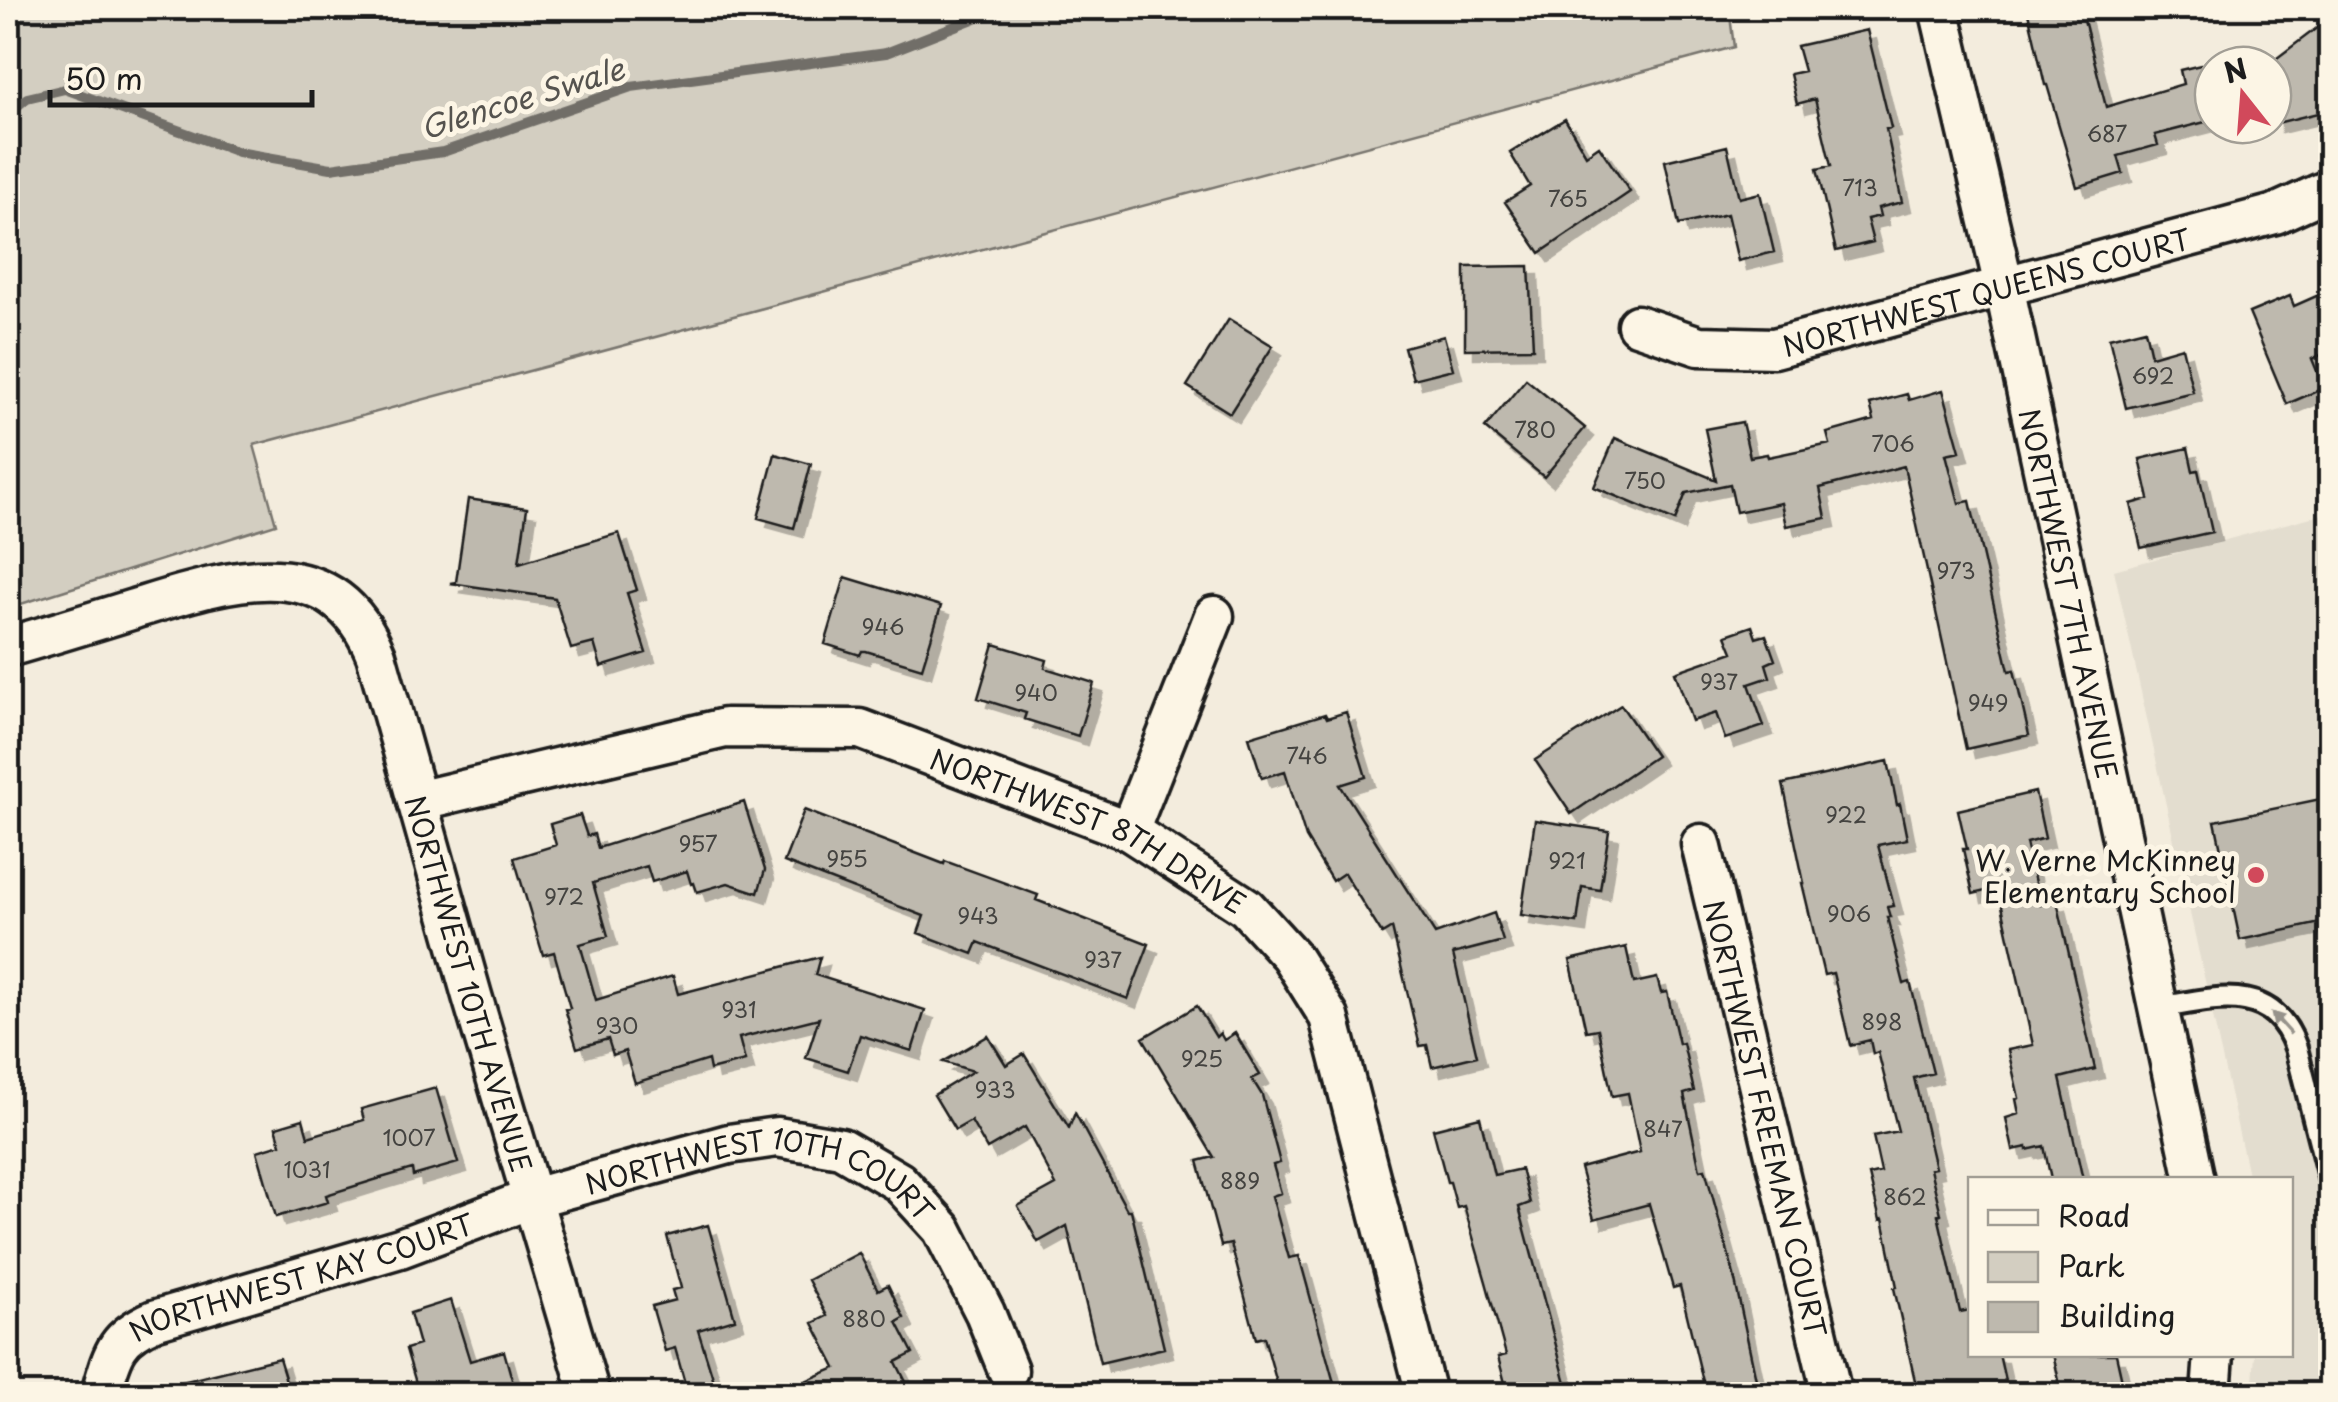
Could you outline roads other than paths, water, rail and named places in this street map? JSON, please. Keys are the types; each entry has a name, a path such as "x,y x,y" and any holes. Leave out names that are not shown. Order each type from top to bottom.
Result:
{"street":[{"name":"NORTHWEST 7TH AVENUE","path":"1939,8 2004,286 2193,1177"},
{"name":"NORTHWEST QUEENS COURT","path":"1637,326 1699,346 1774,348 2275,214 2330,188"},
{"name":"NORTHWEST 10TH AVENUE","path":"8,648 178,595 254,580 303,584 323,592 356,617 368,635 590,1394"},
{"path":"1130,831 1214,616"},
{"name":"NORTHWEST 8TH DRIVE","path":"417,801 725,728 860,729 1130,831 1246,907 1290,955 1329,1018 1426,1394"},
{"name":"NORTHWEST FREEMAN COURT","path":"1701,844 1832,1394"},
{"name":"NORTHWEST 10TH COURT","path":"533,1198 729,1144 777,1137 841,1148 899,1182 942,1229 1008,1370"},
{"name":"NORTHWEST KAY COURT","path":"102,1390 111,1359 124,1338 154,1320 400,1248 533,1198"},
{"path":"2211,1394 2214,1357"}],"lane":[{"path":"2158,1008 2225,997 2261,1004 2279,1016 2296,1048 2330,1180"}],"waterway":[{"name":"Glencoe Swale","path":"8,114 27,98 65,89 238,152 331,168 443,152 631,87 886,53 1001,8"}],"place":[{"name":"W. Verne McKinney Elementary School","path":"2256,875"}]}
